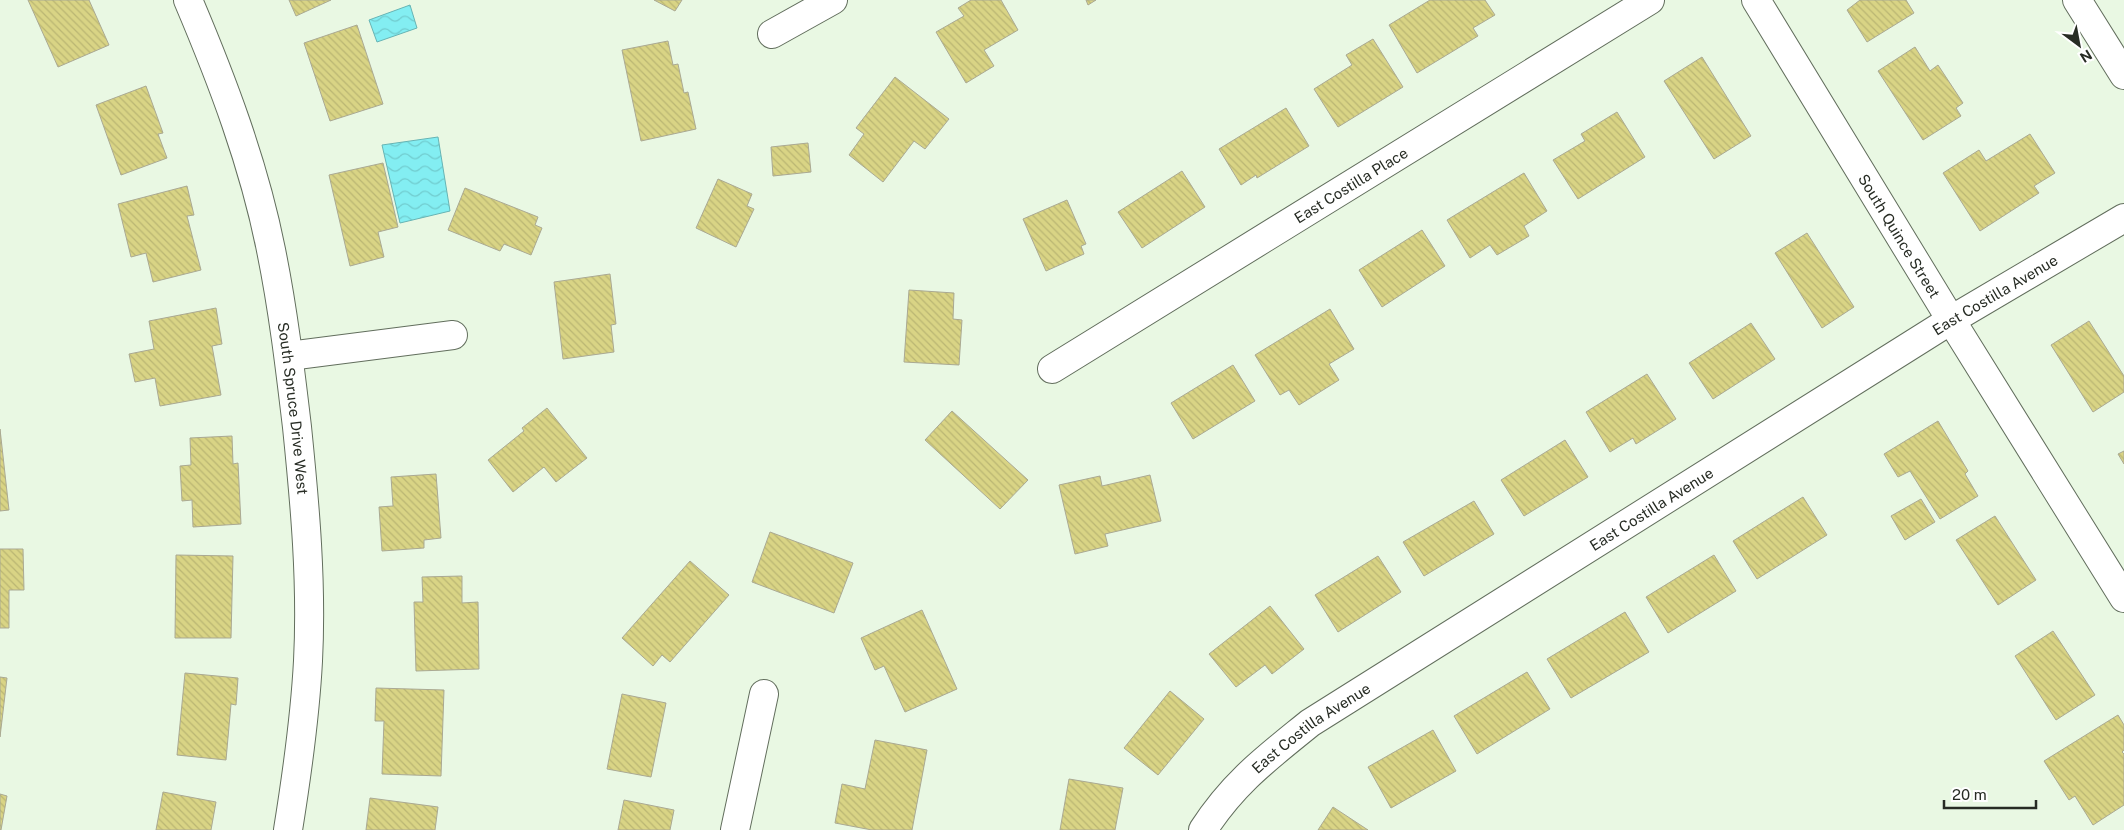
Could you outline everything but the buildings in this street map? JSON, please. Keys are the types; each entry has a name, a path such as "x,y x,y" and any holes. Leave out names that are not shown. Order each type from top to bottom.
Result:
{"street":[{"name":"South Spruce Drive West","path":"188,0 232,112 253,182 271,248 289,356 307,522 308,660 300,752 288,830"},
{"path":"772,34 833,0"},
{"name":"East Costilla Place","path":"1052,369 1650,0"},
{"name":"South Quince Street","path":"1756,0 1951,320 2124,598"},
{"path":"2077,0 2124,75"},
{"name":"East Costilla Avenue","path":"1203,830 1240,781 1310,722 1951,320 2124,218"},
{"path":"289,356 453,335"},
{"path":"735,830 764,694"}],"water":[{"path":"410,5 417,28 377,42 369,20"},
{"path":"438,137 450,211 400,223 382,145"}]}
